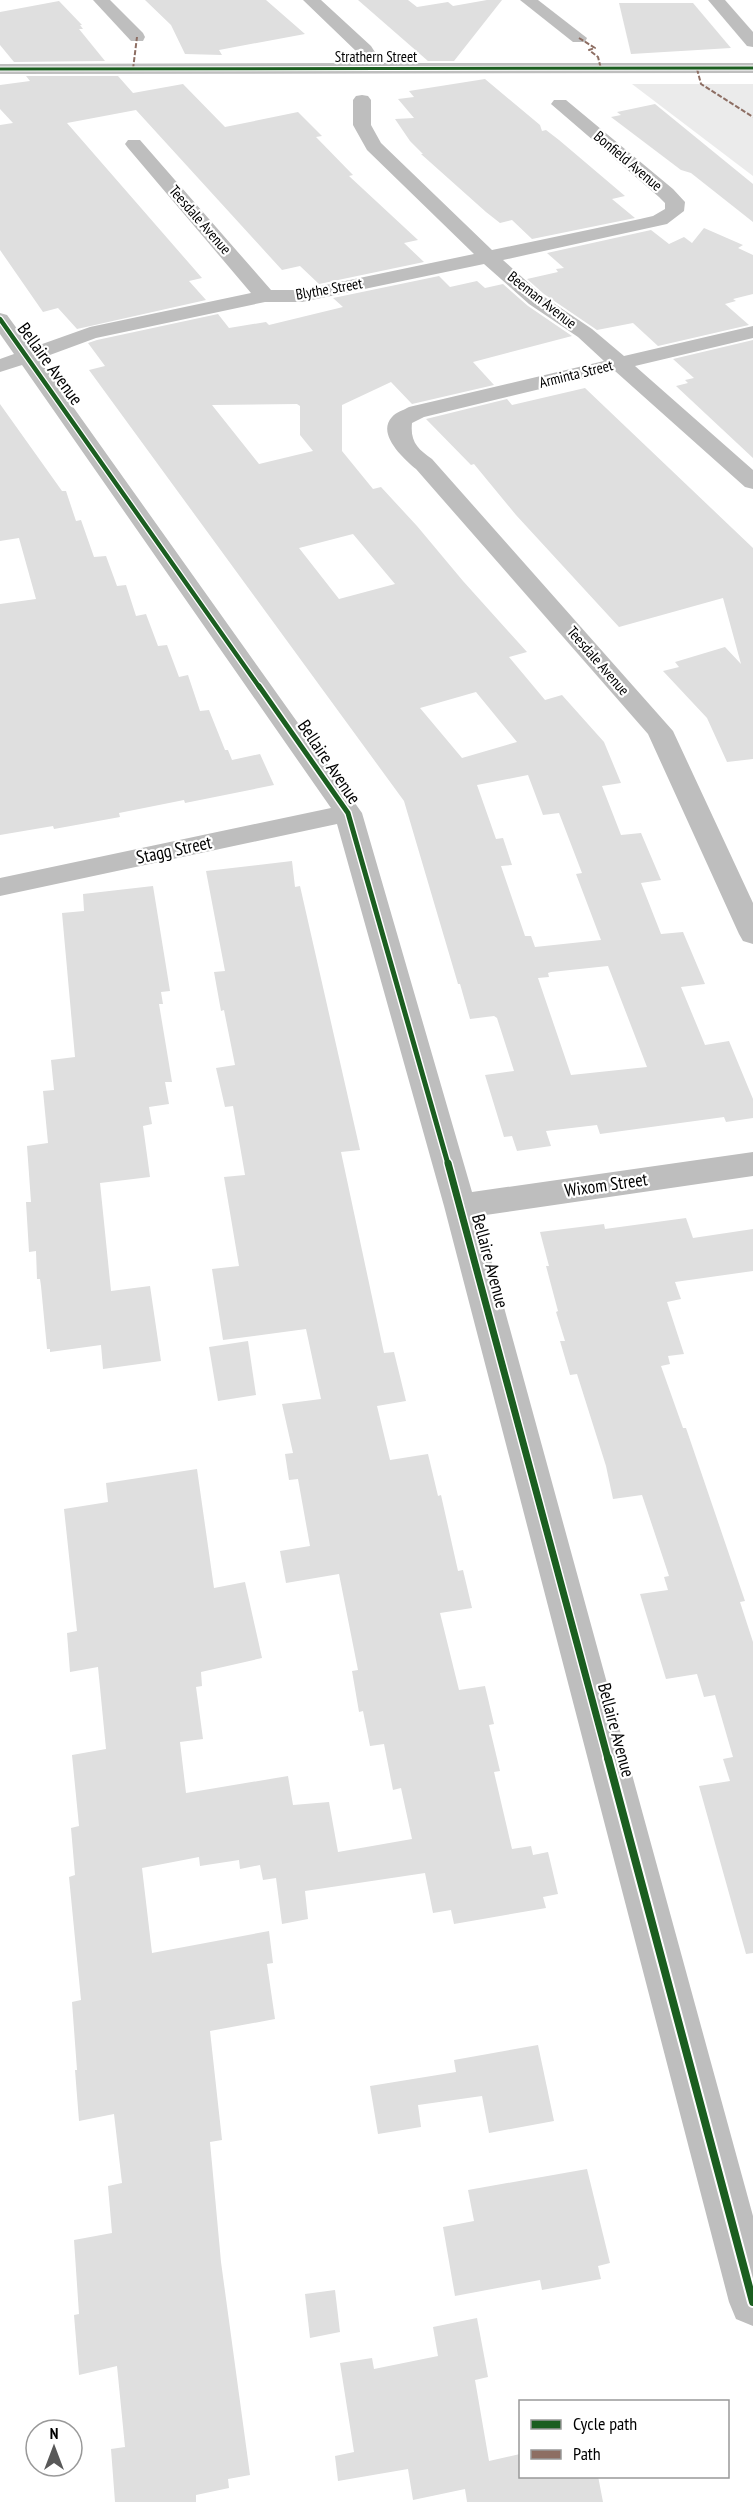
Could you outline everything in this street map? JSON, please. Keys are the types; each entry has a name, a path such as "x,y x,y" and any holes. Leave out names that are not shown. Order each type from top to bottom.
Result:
{"street":[{"path":"101,0 137,37"},
{"path":"311,0 365,50 377,69"},
{"path":"528,0 579,38"},
{"path":"716,0 753,42"},
{"name":"Strathern Street","path":"0,69 753,68"},
{"name":"Beeman Avenue","path":"362,100 362,125 373,146 536,300 585,333 753,482"},
{"name":"Bonfield Avenue","path":"560,104 675,202 675,211 660,220"},
{"name":"Teesdale Avenue","path":"134,144 265,296"},
{"name":"Blythe Street","path":"14,361 90,333 265,296 302,296 660,220"},
{"name":"Bellaire Avenue","path":"0,319 14,361 348,813 460,1206 753,2302"},
{"name":"Arminta Street","path":"401,420 417,412 753,332"},
{"name":"Teesdale Avenue","path":"401,420 399,435 407,451 424,464 660,732 753,934"},
{"name":"Stagg Street","path":"0,887 348,813"},
{"name":"Wixom Street","path":"460,1206 753,1164"}],"shaded area":[{"path":"632,84 753,84 753,176"}],"building":[{"path":"145,0 266,0 305,34 219,50 222,55 185,54 171,25"},
{"path":"358,0 408,0 417,7 448,2 453,6 487,0 502,0 454,61 428,61"},
{"path":"59,1 82,25 80,25 83,29 79,29 105,61 14,62 0,45 0,12"},
{"path":"619,3 693,3 731,48 631,54"},
{"path":"26,76 118,76 133,93 183,84 225,127 298,112 322,136 316,137 353,175 349,176 418,240 404,243 424,262 319,284 300,266 282,270 136,110 67,123 202,278 189,281 206,300 77,329 58,308 43,312 0,250 0,125 13,123 0,109 0,85 30,81"},
{"path":"485,79 540,125 542,131 546,130 559,140 625,196 612,199 635,218 532,239 512,220 500,223 421,154 423,154 410,141 395,119 414,118 398,99 414,97 409,91"},
{"path":"655,104 753,184 753,222 691,173 681,170 611,117 621,115 617,112"},
{"path":"704,228 743,245 738,248 753,255 753,294 733,299 736,301 725,304 749,325 658,346 633,323 597,330 544,294 527,279 558,272 556,269 564,268 547,253 651,230 669,244 684,237 692,243"},
{"path":"439,276 450,287 477,281 485,288 503,284 528,306 572,336 473,362 494,385 412,404 391,382 342,405 342,451 373,489 381,487 417,526 527,652 509,657 545,700 562,695 604,742 621,783 602,786 621,835 641,833 661,880 641,883 661,934 683,932 705,984 681,987 705,1045 729,1041 753,1099 753,1118 726,1122 724,1117 600,1134 597,1125 546,1131 551,1146 517,1151 512,1136 504,1137 485,1075 514,1071 497,1018 494,1016 470,1019 404,801 89,370 105,366 88,343 97,340 218,314 229,328 266,322 269,325 343,307 333,298","holes":["297,404 300,406 300,435 313,451 259,464 212,405","353,534 395,584 339,599 299,548","476,692 517,742 462,758 420,708","528,775 543,815 559,813 582,873 576,874 601,940 535,947 531,936 525,936 501,866 512,865 503,838 496,839 477,785","608,966 647,1067 571,1075 538,978 549,977 548,973"]},
{"path":"753,340 753,458 676,386 688,383 685,380 694,378 673,359"},
{"path":"585,388 753,548 753,759 727,762 707,718 663,671 679,667 675,662 725,647 741,664 723,598 619,627 516,515 474,464 471,465 426,419 507,399 512,405"},
{"path":"0,404 62,491 66,491 76,521 81,520 94,557 106,556 117,586 126,585 136,616 146,614 158,646 167,645 179,677 188,675 200,711 209,710 225,750 228,750 232,760 260,754 274,785 185,803 184,800 119,813 120,817 54,829 53,826 0,835 0,604 36,599 19,538 0,541"},
{"path":"292,861 295,887 300,886 360,1150 341,1152 384,1353 394,1352 406,1401 377,1406 390,1460 428,1454 438,1496 441,1495 458,1571 463,1570 472,1608 440,1613 459,1690 485,1686 494,1724 489,1725 500,1771 494,1772 512,1849 531,1846 533,1855 548,1852 558,1894 543,1897 546,1908 454,1924 451,1910 433,1913 425,1873 305,1891 308,1919 282,1924 276,1878 263,1880 260,1865 240,1869 239,1860 200,1866 199,1857 142,1868 152,1953 269,1931 273,1963 267,1964 275,2019 210,2031 222,2140 210,2142 221,2262 250,2475 228,2479 229,2488 196,2495 196,2502 115,2502 111,2449 125,2447 117,2366 79,2375 74,2315 79,2314 74,2240 112,2233 108,2186 122,2183 114,2114 79,2121 72,2002 81,2000 69,1877 75,1875 71,1828 79,1826 72,1755 106,1749 98,1667 70,1672 67,1633 77,1631 64,1509 108,1502 106,1483 197,1469 214,1588 245,1582 262,1658 201,1672 202,1686 196,1687 203,1739 180,1742 186,1793 288,1776 293,1805 329,1802 338,1852 412,1839 401,1788 393,1790 384,1744 370,1746 363,1711 359,1712 352,1671 358,1670 339,1574 286,1583 280,1551 310,1546 298,1479 289,1480 285,1454 293,1453 282,1404 321,1399 306,1329 223,1340 212,1269 239,1266 224,1177 245,1175 233,1106 225,1107 216,1068 235,1065 214,972 225,971 206,871"},
{"path":"153,886 170,991 161,992 163,1004 159,1004 172,1082 165,1082 169,1104 149,1107 152,1124 143,1126 150,1177 100,1183 111,1291 150,1286 161,1361 103,1369 101,1345 50,1352 50,1349 47,1349 40,1279 37,1279 36,1251 29,1252 26,1202 31,1202 27,1146 48,1143 43,1091 54,1090 51,1060 75,1057 62,913 84,911 83,894"},
{"path":"686,1218 693,1238 753,1229 753,1271 675,1282 681,1299 667,1302 684,1354 668,1356 670,1364 661,1366 683,1428 686,1428 745,1601 740,1602 753,1642 753,1953 746,1954 699,1786 730,1781 723,1759 733,1757 715,1695 704,1697 697,1674 666,1679 640,1594 668,1590 664,1577 669,1576 642,1495 613,1499 606,1466 577,1374 570,1375 560,1341 565,1341 556,1312 558,1311 546,1266 549,1266 540,1232 604,1224 605,1229"},
{"path":"248,1341 256,1395 218,1401 209,1347"},
{"path":"538,2045 554,2121 489,2133 482,2096 418,2105 421,2127 378,2134 370,2086 456,2072 454,2060"},
{"path":"587,2169 610,2263 598,2266 601,2279 542,2290 540,2280 455,2296 443,2227 474,2221 468,2190"},
{"path":"335,2290 340,2332 310,2338 305,2294"},
{"path":"477,2318 488,2377 475,2380 489,2461 519,2454 519,2478 598,2478 603,2502 467,2502 465,2489 413,2500 408,2469 338,2481 335,2456 354,2452 340,2363 372,2358 374,2369 438,2356 433,2327"}],"marked path":[{"path":"133,69 137,37"},
{"path":"579,38 595,48 589,50 598,57 601,69"},
{"path":"697,69 701,84 753,117"}],"cycle path":[{"path":"0,69 753,68"},
{"path":"0,319 348,813 460,1206 753,2302"}]}
